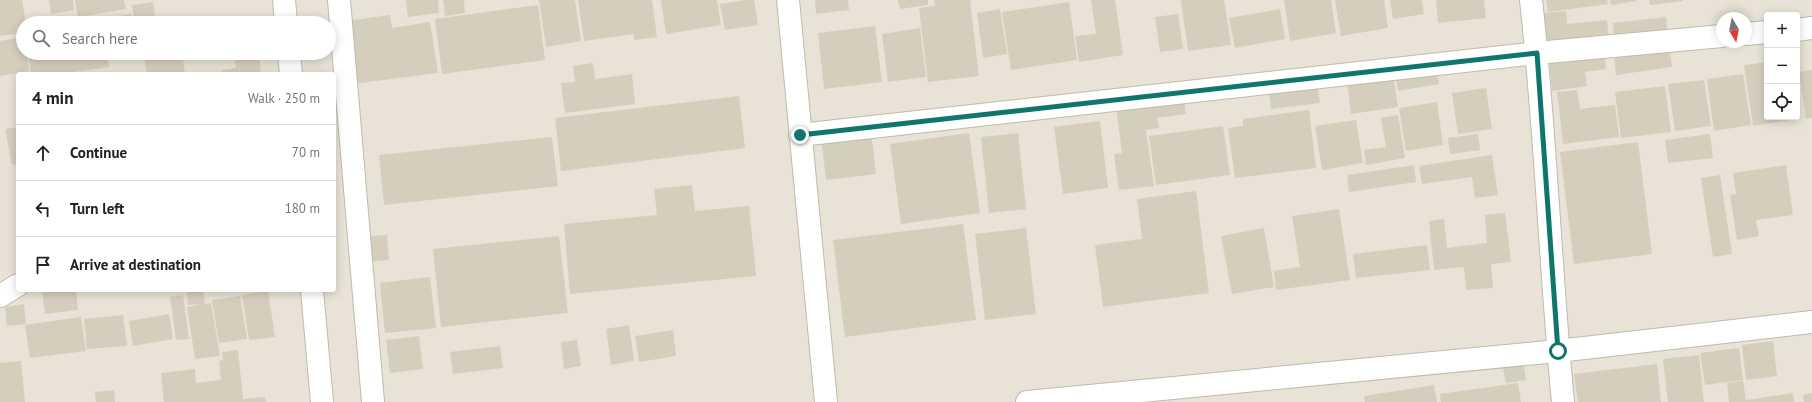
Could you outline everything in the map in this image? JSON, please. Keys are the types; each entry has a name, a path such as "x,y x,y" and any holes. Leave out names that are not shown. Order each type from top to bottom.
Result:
{"street":[{"path":"284,0 285,16"},
{"path":"339,0 373,402"},
{"path":"788,0 826,402"},
{"path":"1531,0 1537,53 1558,351 1564,402"},
{"path":"1800,30 1812,28"},
{"path":"1752,33 1764,32"},
{"path":"800,135 1537,53 1716,37"},
{"path":"290,60 291,72"},
{"path":"0,296 16,286"},
{"path":"312,292 322,402"},
{"path":"1027,402 1558,351 1812,322"}],"shaded area":[{"path":"0,0 1812,0 1812,402 0,402"}],"building":[{"path":"0,0 22,0 25,16 16,16 16,34 0,36"},
{"path":"49,0 73,0 74,10 51,14"},
{"path":"75,0 124,0 126,9 78,16"},
{"path":"406,0 438,0 439,13 408,17"},
{"path":"443,0 464,0 465,13 445,16"},
{"path":"539,0 575,0 581,41 546,47"},
{"path":"578,0 652,0 657,37 634,40 634,34 584,41"},
{"path":"661,0 717,0 721,25 666,34"},
{"path":"754,0 758,25 725,30 720,4"},
{"path":"815,0 848,0 849,10 816,14"},
{"path":"898,0 928,0 928,5 900,9"},
{"path":"934,0 970,0 979,76 928,82 919,8 935,6"},
{"path":"1091,0 1115,0 1123,55 1079,62 1075,36 1096,34"},
{"path":"1181,0 1224,0 1231,45 1188,51"},
{"path":"1284,0 1331,0 1336,33 1290,41"},
{"path":"1335,0 1384,0 1388,28 1341,36"},
{"path":"1390,0 1422,0 1424,14 1393,19"},
{"path":"1436,0 1484,0 1486,18 1438,23"},
{"path":"1546,0 1607,0 1608,4 1548,12"},
{"path":"1610,0 1637,0 1637,1 1611,5"},
{"path":"1649,0 1682,0 1683,1 1650,5"},
{"path":"153,2 155,16 134,16 132,5"},
{"path":"1069,2 1077,60 1011,70 1002,12"},
{"path":"538,5 545,60 442,74 435,19"},
{"path":"1000,9 1007,54 983,58 977,13"},
{"path":"1280,9 1285,39 1235,48 1229,18"},
{"path":"1566,11 1567,24 1607,20 1609,40 1545,47 1542,13"},
{"path":"131,14 131,16 118,16"},
{"path":"1178,14 1183,49 1160,52 1155,17"},
{"path":"390,15 392,28 430,22 438,73 352,84 346,21"},
{"path":"1666,17 1668,35 1615,41 1613,23"},
{"path":"875,26 882,82 824,89 818,33"},
{"path":"920,28 926,77 888,82 882,34"},
{"path":"16,38 16,60 28,60 29,71 16,72 16,73 0,76 0,41"},
{"path":"1669,46 1672,67 1616,75 1614,54"},
{"path":"1604,51 1606,69 1585,72 1587,86 1552,91 1549,58"},
{"path":"29,60 108,60 109,67 73,72 31,72"},
{"path":"145,60 183,60 185,72 147,72"},
{"path":"235,60 260,60 261,72 222,72 222,70 236,68"},
{"path":"1764,62 1764,120 1790,120 1753,126 1744,65"},
{"path":"593,63 595,79 632,74 635,104 565,113 561,83 575,82 573,66"},
{"path":"1436,67 1439,84 1398,91 1395,74"},
{"path":"1812,70 1812,118 1806,119 1800,72"},
{"path":"1393,74 1398,107 1351,114 1347,80"},
{"path":"1743,74 1751,125 1714,131 1707,79"},
{"path":"1704,80 1711,126 1675,131 1668,84"},
{"path":"1317,81 1320,103 1271,109 1268,87"},
{"path":"1665,86 1671,132 1621,138 1615,92"},
{"path":"1486,88 1492,129 1458,134 1452,93"},
{"path":"1577,90 1580,109 1615,105 1619,137 1563,144 1557,92"},
{"path":"739,96 745,148 561,171 555,118"},
{"path":"1184,98 1186,114 1157,118 1159,128 1146,130 1154,186 1119,190 1114,154 1122,153 1116,107"},
{"path":"1437,102 1443,145 1406,151 1399,108"},
{"path":"1309,110 1316,168 1235,178 1228,128 1243,126 1243,119"},
{"path":"1398,115 1405,158 1366,165 1364,150 1386,147 1381,118"},
{"path":"1356,120 1363,163 1322,170 1315,126"},
{"path":"1100,121 1108,188 1063,194 1054,127"},
{"path":"1223,126 1230,175 1156,185 1149,136"},
{"path":"16,127 16,164 12,165 5,129"},
{"path":"871,131 876,174 826,180 821,136"},
{"path":"969,133 980,213 901,224 890,144"},
{"path":"1018,133 1026,209 989,213 981,137"},
{"path":"1478,134 1480,150 1450,154 1448,138"},
{"path":"1710,134 1713,158 1668,163 1665,140"},
{"path":"552,137 558,186 384,205 379,155"},
{"path":"1638,142 1652,254 1574,264 1560,152"},
{"path":"1492,155 1498,195 1475,198 1472,177 1422,184 1419,166"},
{"path":"1414,165 1416,182 1349,192 1347,175"},
{"path":"1786,165 1793,215 1756,220 1759,236 1737,240 1730,195 1736,194 1733,173"},
{"path":"1720,175 1732,254 1713,257 1701,178"},
{"path":"692,185 695,211 749,206 756,276 570,294 564,224 657,215 654,189"},
{"path":"1196,191 1209,293 1103,307 1095,245 1142,239 1137,199"},
{"path":"1339,209 1350,280 1276,290 1274,271 1300,267 1292,216"},
{"path":"1505,213 1511,262 1491,264 1493,288 1466,290 1464,267 1434,270 1429,221 1444,219 1447,248 1487,243 1485,215"},
{"path":"963,224 976,320 845,337 833,240"},
{"path":"1026,228 1036,314 985,320 975,234"},
{"path":"1264,228 1274,287 1232,294 1221,236"},
{"path":"387,235 389,260 364,262 361,237"},
{"path":"559,236 568,313 441,327 433,249"},
{"path":"1427,245 1430,270 1356,278 1353,254"},
{"path":"430,277 436,328 385,333 380,283"},
{"path":"42,292 76,292 78,310 45,314"},
{"path":"187,292 203,292 205,304 211,303 220,356 195,359 187,307 203,304 188,305"},
{"path":"268,292 275,337 249,340 242,295"},
{"path":"183,295 189,339 176,340 170,297"},
{"path":"240,296 247,339 219,343 212,300"},
{"path":"24,304 26,324 7,326 5,307"},
{"path":"169,314 173,339 133,346 129,321"},
{"path":"123,315 127,346 87,349 84,319"},
{"path":"81,317 86,351 30,358 25,325"},
{"path":"629,325 634,361 611,365 606,329"},
{"path":"673,330 676,356 639,362 635,336"},
{"path":"419,336 423,369 390,373 386,340"},
{"path":"577,340 581,366 564,369 561,342"},
{"path":"1773,341 1777,376 1746,380 1742,345"},
{"path":"500,346 503,368 453,374 450,352"},
{"path":"1739,348 1743,380 1705,385 1700,353"},
{"path":"238,350 243,399 265,397 266,402 164,402 161,373 195,369 196,383 221,380 219,361 223,360 222,352"},
{"path":"1699,355 1704,402 1668,402 1663,359"},
{"path":"1523,360 1526,380 1506,383 1502,363"},
{"path":"21,361 25,402 0,402 0,363"},
{"path":"1657,364 1661,402 1578,402 1574,374"},
{"path":"1743,381 1746,400 1793,393 1794,402 1729,402 1727,383"},
{"path":"1518,383 1521,402 1441,402 1440,394"},
{"path":"1434,385 1437,402 1365,402 1364,396"},
{"path":"114,390 115,402 96,402 95,392"},
{"path":"1812,393 1812,402 1804,402 1803,395"}],"route":[{"path":"800,135 1537,53 1558,351"}]}
